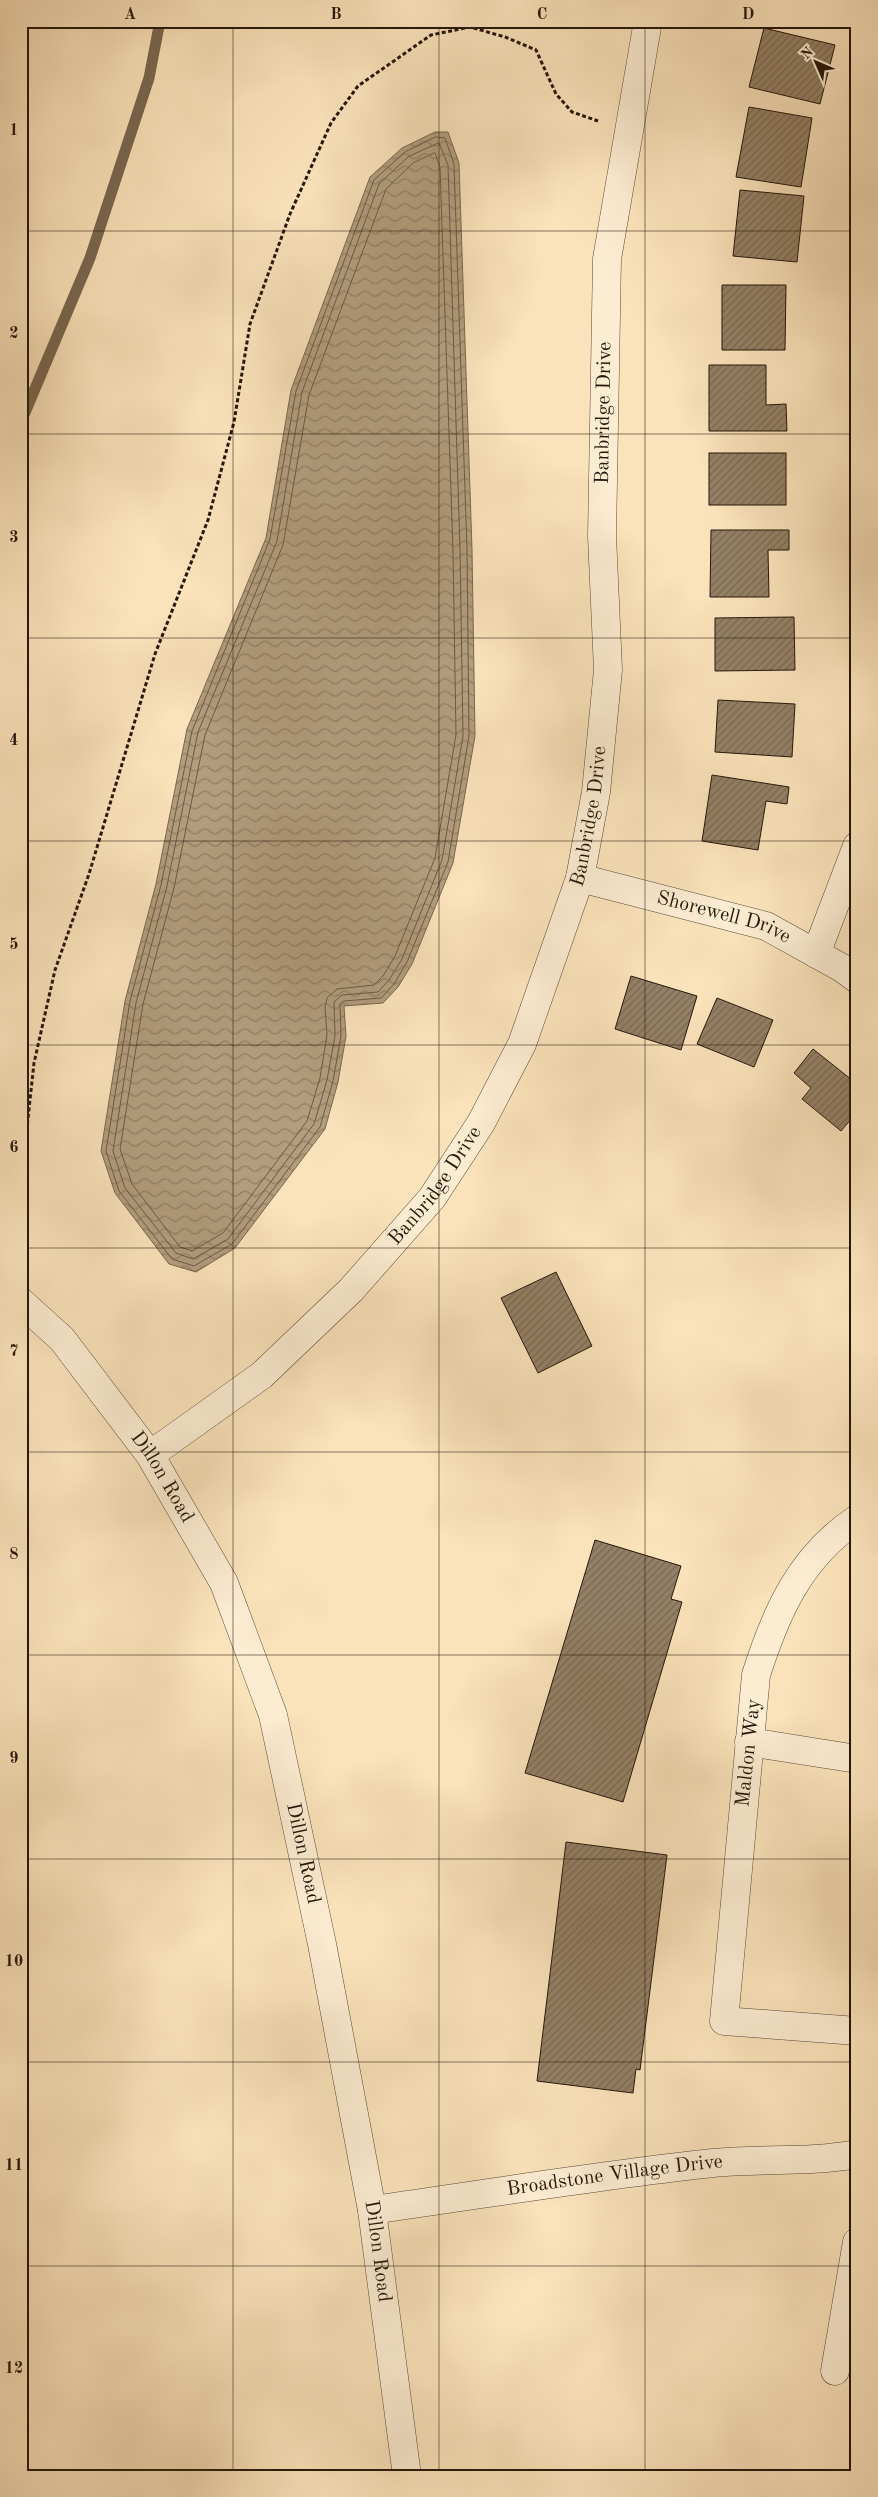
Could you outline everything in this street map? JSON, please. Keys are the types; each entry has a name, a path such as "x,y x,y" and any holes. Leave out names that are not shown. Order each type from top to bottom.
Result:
{"street":[{"name":"Banbridge Drive","path":"150,1455 262,1375 351,1290 432,1198 480,1123 522,1044 580,878 596,792 608,670 602,536 607,259 648,21"},
{"path":"816,954 857,846"},
{"name":"Shorewell Drive","path":"580,878 766,926 857,979"},
{"name":"Dillon Road","path":"21,1302 62,1339 150,1455 224,1583 272,1715 322,1944 372,2210 407,2476"},
{"name":"Maldon Way","path":"857,1519 818,1551 790,1590 772,1626 756,1675 724,2021 857,2031"},
{"path":"749,1742 857,1759"},
{"name":"Broadstone Village Drive","path":"372,2210 624,2173 717,2162 828,2159 857,2154"},
{"path":"835,2371 857,2242"}],"path":[{"path":"21,1202 34,1063 55,970 89,874 155,654 208,520 234,422 250,324 290,214 332,123 358,86 422,41 431,35 470,27 505,37 536,50 556,94 572,112 598,121 630,123"}],"water":[{"path":"435,132 448,132 459,163 472,550 475,736 453,863 412,964 398,987 383,1003 344,1006 346,1036 338,1082 325,1129 235,1248 196,1272 169,1264 115,1193 101,1151 125,1001 156,884 187,729 266,538 291,390 370,177 402,148"}],"building":[{"path":"764,28 835,45 820,104 749,87"},
{"path":"749,107 812,118 801,187 736,177"},
{"path":"740,190 804,196 797,262 733,256"},
{"path":"722,285 786,285 785,350 722,350"},
{"path":"709,365 766,365 766,405 786,404 787,431 709,431"},
{"path":"709,453 786,453 786,505 709,505"},
{"path":"711,530 789,530 789,550 768,550 769,597 710,597"},
{"path":"794,617 795,670 715,671 715,618"},
{"path":"718,700 795,704 792,757 715,752"},
{"path":"712,775 789,787 787,804 766,801 758,850 702,841"},
{"path":"631,976 697,996 681,1050 615,1029"},
{"path":"717,998 773,1020 754,1067 697,1044"},
{"path":"813,1049 857,1084 857,1112 841,1131 802,1099 811,1088 794,1073"},
{"path":"556,1272 592,1346 538,1373 501,1298"},
{"path":"595,1540 681,1566 671,1599 682,1602 623,1802 525,1773"},
{"path":"566,1842 667,1855 640,2070 636,2069 633,2093 537,2081"}],"waterway":[{"path":"21,422 90,258 149,78 160,21"}]}
